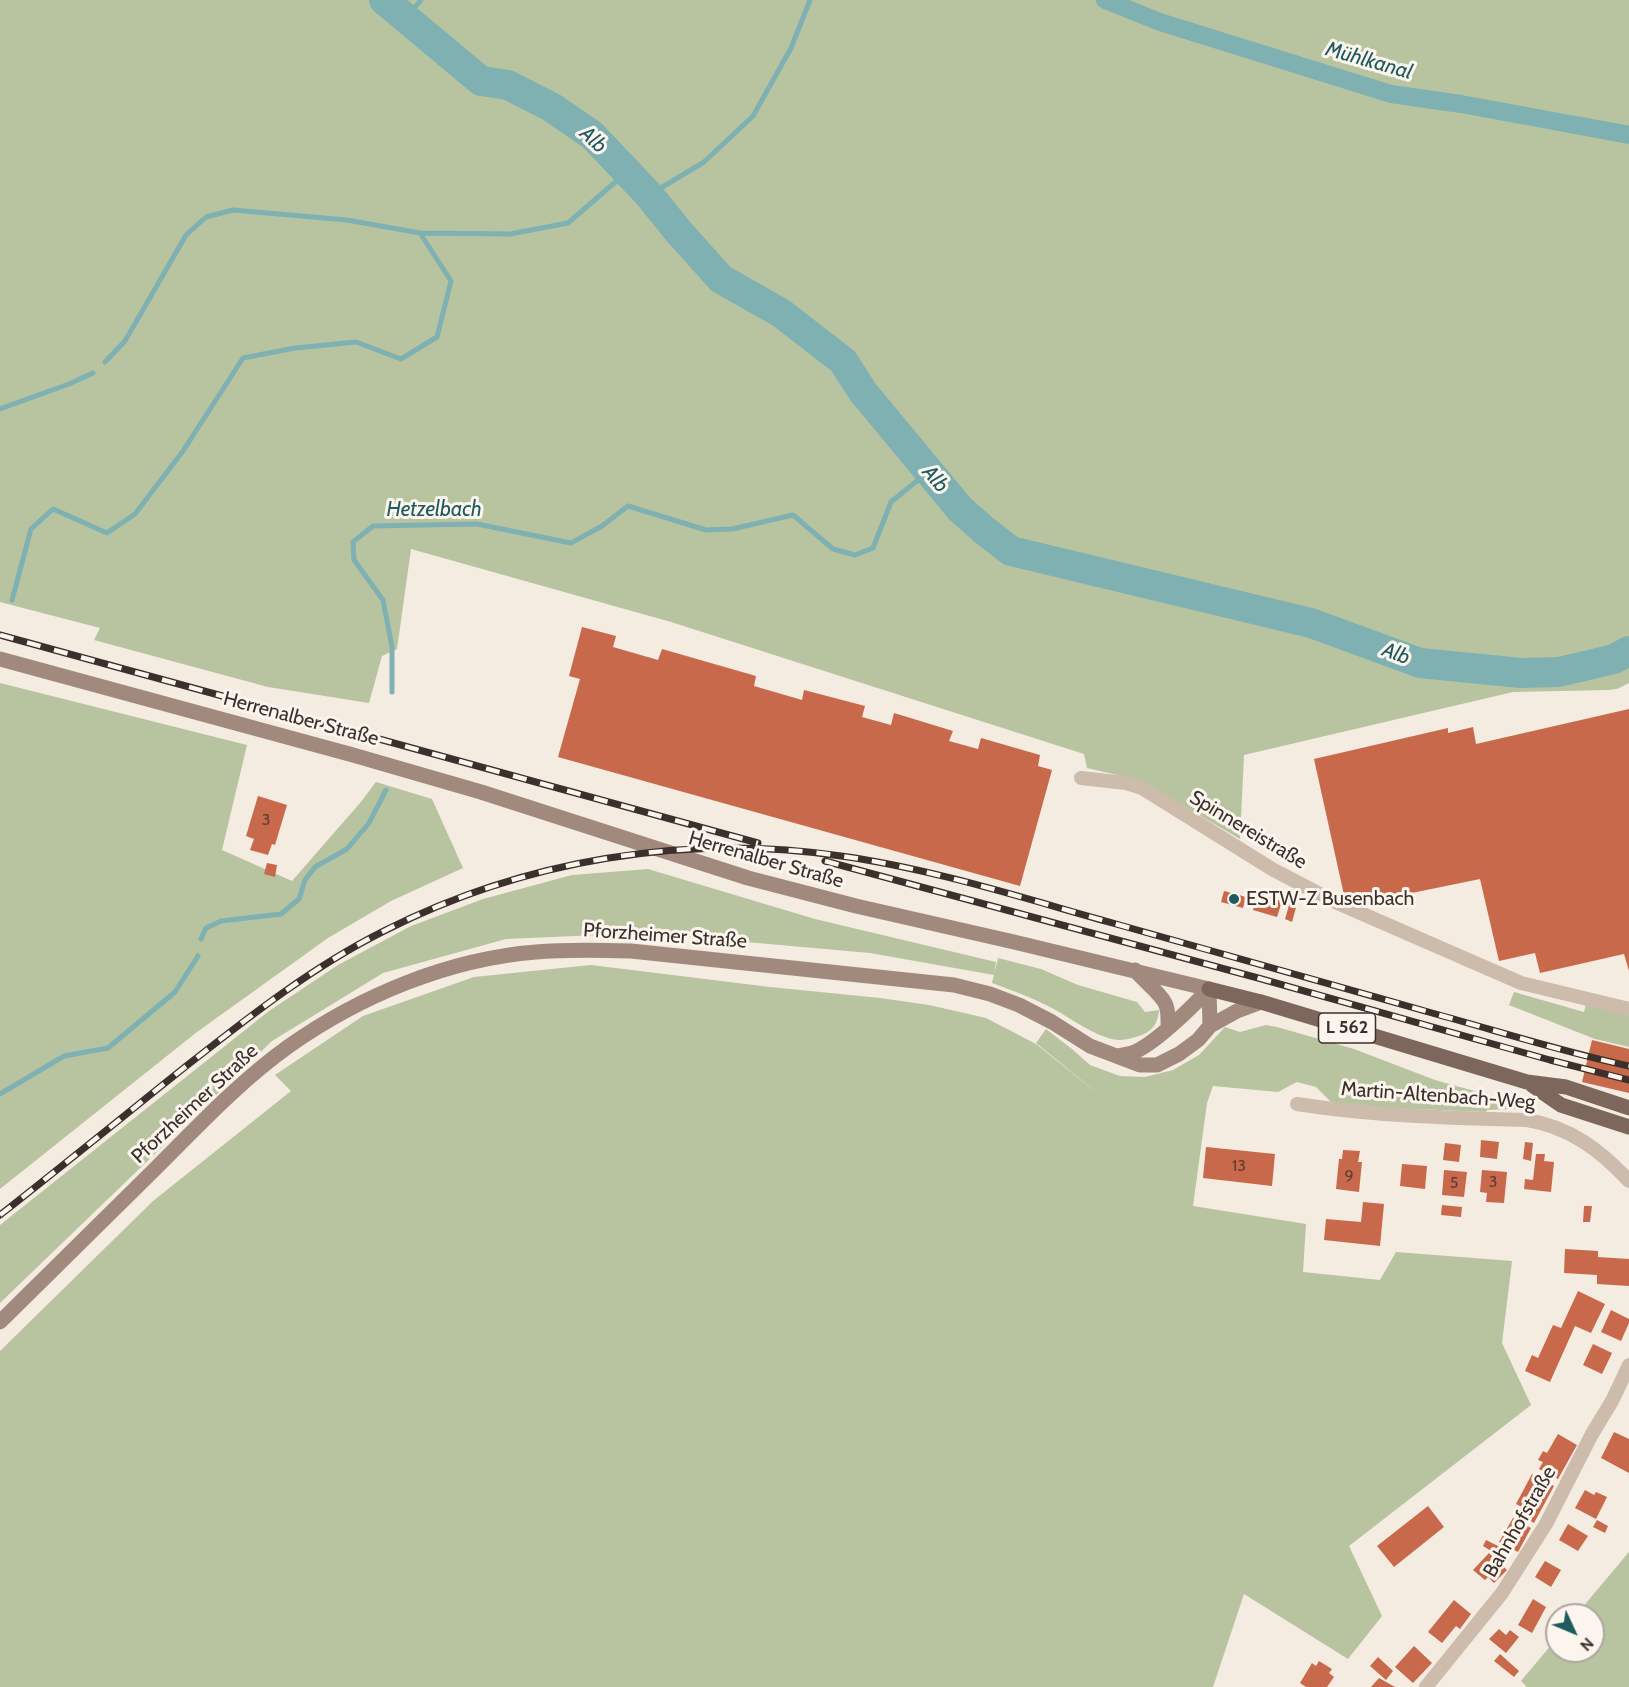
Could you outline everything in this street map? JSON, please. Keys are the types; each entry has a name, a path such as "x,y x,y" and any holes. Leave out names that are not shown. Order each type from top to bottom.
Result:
{"main road":[{"name":"Herrenalber Straße","path":"0,659 353,754 481,792 748,878 856,906 1134,970 1261,1002 1527,1082 1566,1088 1629,1108"},
{"name":"Pforzheimer Straße","path":"0,1322 250,1077 288,1047 362,1002 442,970 533,952 582,949 631,951 954,986 990,994 1019,1005 1090,1046 1140,1065 1157,1065 1179,1054 1198,1040 1210,1026 1237,1011 1261,1002"},
{"path":"1134,970 1165,1003 1168,1028"},
{"path":"1209,989 1210,1026"},
{"path":"1118,1056 1133,1053 1146,1046 1191,1008 1209,989"},
{"name":"Herrenalber Straße","path":"1527,1082 1562,1105 1629,1127"}],"street":[{"name":"Spinnereistraße","path":"1081,778 1126,783 1142,789 1272,869 1333,901 1521,984 1629,1009"},
{"name":"Martin-Altenbach-Weg","path":"1297,1104 1357,1112 1527,1120 1542,1123 1592,1146 1629,1181"},
{"name":"Bahnhofstraße","path":"1426,1687 1502,1593 1546,1524 1629,1365"}],"green space":[{"path":"0,0 1629,0 1629,683 1617,689 1608,690 1513,692 1244,755 1240,839 1139,780 1087,768 1084,754 671,622 411,549 397,649 382,656 369,703 268,687 94,640 100,628 0,602"},
{"path":"0,683 247,745 222,850 292,881 376,782 432,799 463,868 391,901 328,938 197,1032 0,1189"},
{"path":"648,869 815,919 996,962 994,975 870,953 645,933 506,939 383,973 272,1041 0,1303 0,1225 269,1011 338,965 411,926 483,899 572,875"},
{"path":"998,958 1041,969 1078,985 1137,1002 1145,1012 1159,1010 1156,1022 1146,1033 1131,1038 1120,1040 1103,1036 1056,1010 992,983"},
{"path":"591,965 880,998 929,1005 986,1018 1036,1044 1106,1100 1036,1043 1046,1029 1090,1065 1120,1076 1145,1077 1173,1070 1199,1055 1225,1027 1240,1032 1266,1025 1354,1049 1435,1080 1517,1103 1517,1106 1526,1109 1525,1111 1512,1109 1487,1110 1486,1112 1391,1108 1332,1103 1316,1087 1297,1082 1278,1092 1213,1086 1207,1103 1193,1206 1306,1224 1303,1272 1380,1280 1396,1252 1512,1261 1502,1343 1531,1405 1349,1546 1382,1616 1348,1659 1244,1594 1213,1687 0,1687 0,1351 153,1201 291,1091 275,1075 363,1016 474,977"},
{"path":"1514,992 1584,1012 1586,1004 1629,1015 1629,1047 1595,1039 1509,1005"},
{"path":"1629,1552 1629,1687 1527,1687 1521,1681 1545,1652 1545,1663 1605,1663 1605,1603 1586,1603"}],"building":[{"path":"582,627 616,636 613,647 658,660 662,649 756,676 754,686 802,700 804,690 865,706 862,717 891,725 894,713 953,731 949,741 978,749 981,738 1040,755 1038,766 1052,770 1020,886 558,757 580,679 569,676"},
{"path":"1629,709 1629,971 1624,954 1540,973 1535,953 1499,961 1480,879 1363,903 1361,892 1344,895 1314,759 1448,728 1448,733 1473,727 1476,744"},
{"path":"258,796 287,805 275,845 272,844 268,855 250,850 254,839 246,836"},
{"path":"267,863 277,865 275,877 264,874"},
{"name":"ESTW-Z Busenbach","path":"1224,891 1246,897 1243,908 1221,902"},
{"path":"1258,894 1282,901 1277,917 1253,910"},
{"path":"1290,902 1297,904 1292,922 1285,919"},
{"path":"1592,1040 1629,1049 1629,1093 1582,1082"},
{"path":"1481,1140 1499,1142 1497,1159 1480,1157"},
{"path":"1525,1142 1533,1143 1531,1161 1523,1159"},
{"path":"1445,1143 1461,1145 1459,1162 1443,1160"},
{"path":"1206,1147 1275,1154 1272,1186 1203,1178"},
{"path":"1343,1150 1360,1151 1358,1162 1362,1162 1359,1192 1336,1189 1339,1159 1342,1159"},
{"path":"1536,1154 1545,1154 1544,1161 1554,1162 1551,1192 1524,1189 1525,1179 1533,1180"},
{"path":"1402,1164 1427,1166 1425,1189 1400,1186"},
{"path":"1444,1170 1467,1172 1464,1197 1442,1195"},
{"path":"1482,1170 1507,1172 1504,1203 1486,1202 1487,1193 1480,1192"},
{"path":"1363,1202 1384,1204 1380,1246 1324,1240 1326,1219 1361,1222"},
{"path":"1442,1205 1462,1207 1461,1217 1441,1215"},
{"path":"1584,1206 1592,1206 1590,1222 1583,1222"},
{"path":"1565,1249 1598,1251 1598,1257 1629,1259 1629,1286 1597,1284 1597,1275 1564,1273"},
{"path":"1578,1291 1605,1304 1591,1333 1575,1326 1550,1382 1525,1371 1532,1355 1538,1358 1553,1325 1561,1328"},
{"path":"1611,1310 1629,1319 1621,1341 1601,1332"},
{"path":"1593,1344 1612,1353 1602,1374 1583,1365"},
{"path":"1614,1432 1629,1439 1629,1473 1601,1458"},
{"path":"1558,1434 1577,1445 1558,1479 1539,1469 1543,1462 1538,1460 1543,1451 1547,1453"},
{"path":"1532,1474 1554,1486 1534,1523 1520,1515 1524,1508 1516,1504"},
{"path":"1585,1490 1594,1495 1596,1492 1607,1497 1596,1519 1575,1508"},
{"path":"1428,1506 1444,1527 1394,1567 1377,1546"},
{"path":"1513,1518 1531,1528 1518,1552 1499,1542"},
{"path":"1597,1520 1608,1526 1605,1533 1593,1527"},
{"path":"1568,1524 1588,1536 1578,1551 1559,1540"},
{"path":"1486,1540 1500,1547 1496,1554 1483,1546"},
{"path":"1489,1553 1507,1570 1494,1583 1488,1577 1485,1580 1473,1570"},
{"path":"1545,1561 1561,1570 1551,1587 1535,1577"},
{"path":"1533,1599 1545,1606 1532,1633 1518,1625"},
{"path":"1454,1600 1471,1614 1460,1629 1456,1626 1442,1643 1428,1632"},
{"path":"1499,1629 1506,1635 1510,1630 1519,1637 1506,1653 1489,1639"},
{"path":"1414,1646 1432,1663 1413,1683 1395,1667"},
{"path":"1500,1654 1519,1671 1514,1677 1494,1661"},
{"path":"1378,1657 1393,1671 1386,1680 1370,1666"},
{"path":"1319,1661 1332,1669 1329,1673 1334,1677 1327,1687 1306,1687 1300,1683 1312,1663 1316,1666"},
{"path":"1379,1678 1395,1687 1371,1687"}],"waterway":[{"name":"Alb","path":"384,0 481,81 508,85 551,107 592,135 649,195 721,279 781,313 843,361 863,392 960,509 1011,551 1311,623 1420,663 1521,673 1559,672 1614,659 1629,651"},
{"path":"406,18 421,0"},
{"path":"649,195 704,162 753,116 791,48 810,0"},
{"name":"Mühlkanal","path":"1105,0 1160,22 1391,94 1461,104 1629,135"},
{"path":"105,362 125,341 186,235 206,217 233,210 347,220 420,233 510,234 568,223 627,172"},
{"path":"12,600 31,529 53,509 107,533 135,514 183,451 243,358 295,348 356,342 401,359 437,337 451,281 420,233"},
{"path":"0,409 93,373"},
{"name":"Hetzelbach","path":"392,692 392,647 383,600 354,560 353,542 373,526 477,524 571,543 602,526 628,506 706,530 732,529 793,515 833,549 855,555 873,548 891,502 929,471"},
{"name":"Hetzelbach","path":"201,939 206,928 221,921 281,914 299,899 305,880 315,867 347,849 369,823 386,790"},
{"name":"Hetzelbach","path":"0,1094 64,1056 108,1048 175,992 198,956"}],"railway":[{"path":"0,635 758,843"},
{"path":"0,1215 254,1014 330,961 384,931 437,906 493,886 549,870 607,858 665,851 724,848 783,850 841,856 911,869 1014,895 1555,1048 1629,1066"},
{"path":"825,861 1629,1080"}],"place":[{"name":"ESTW-Z Busenbach","path":"1234,899"}]}
